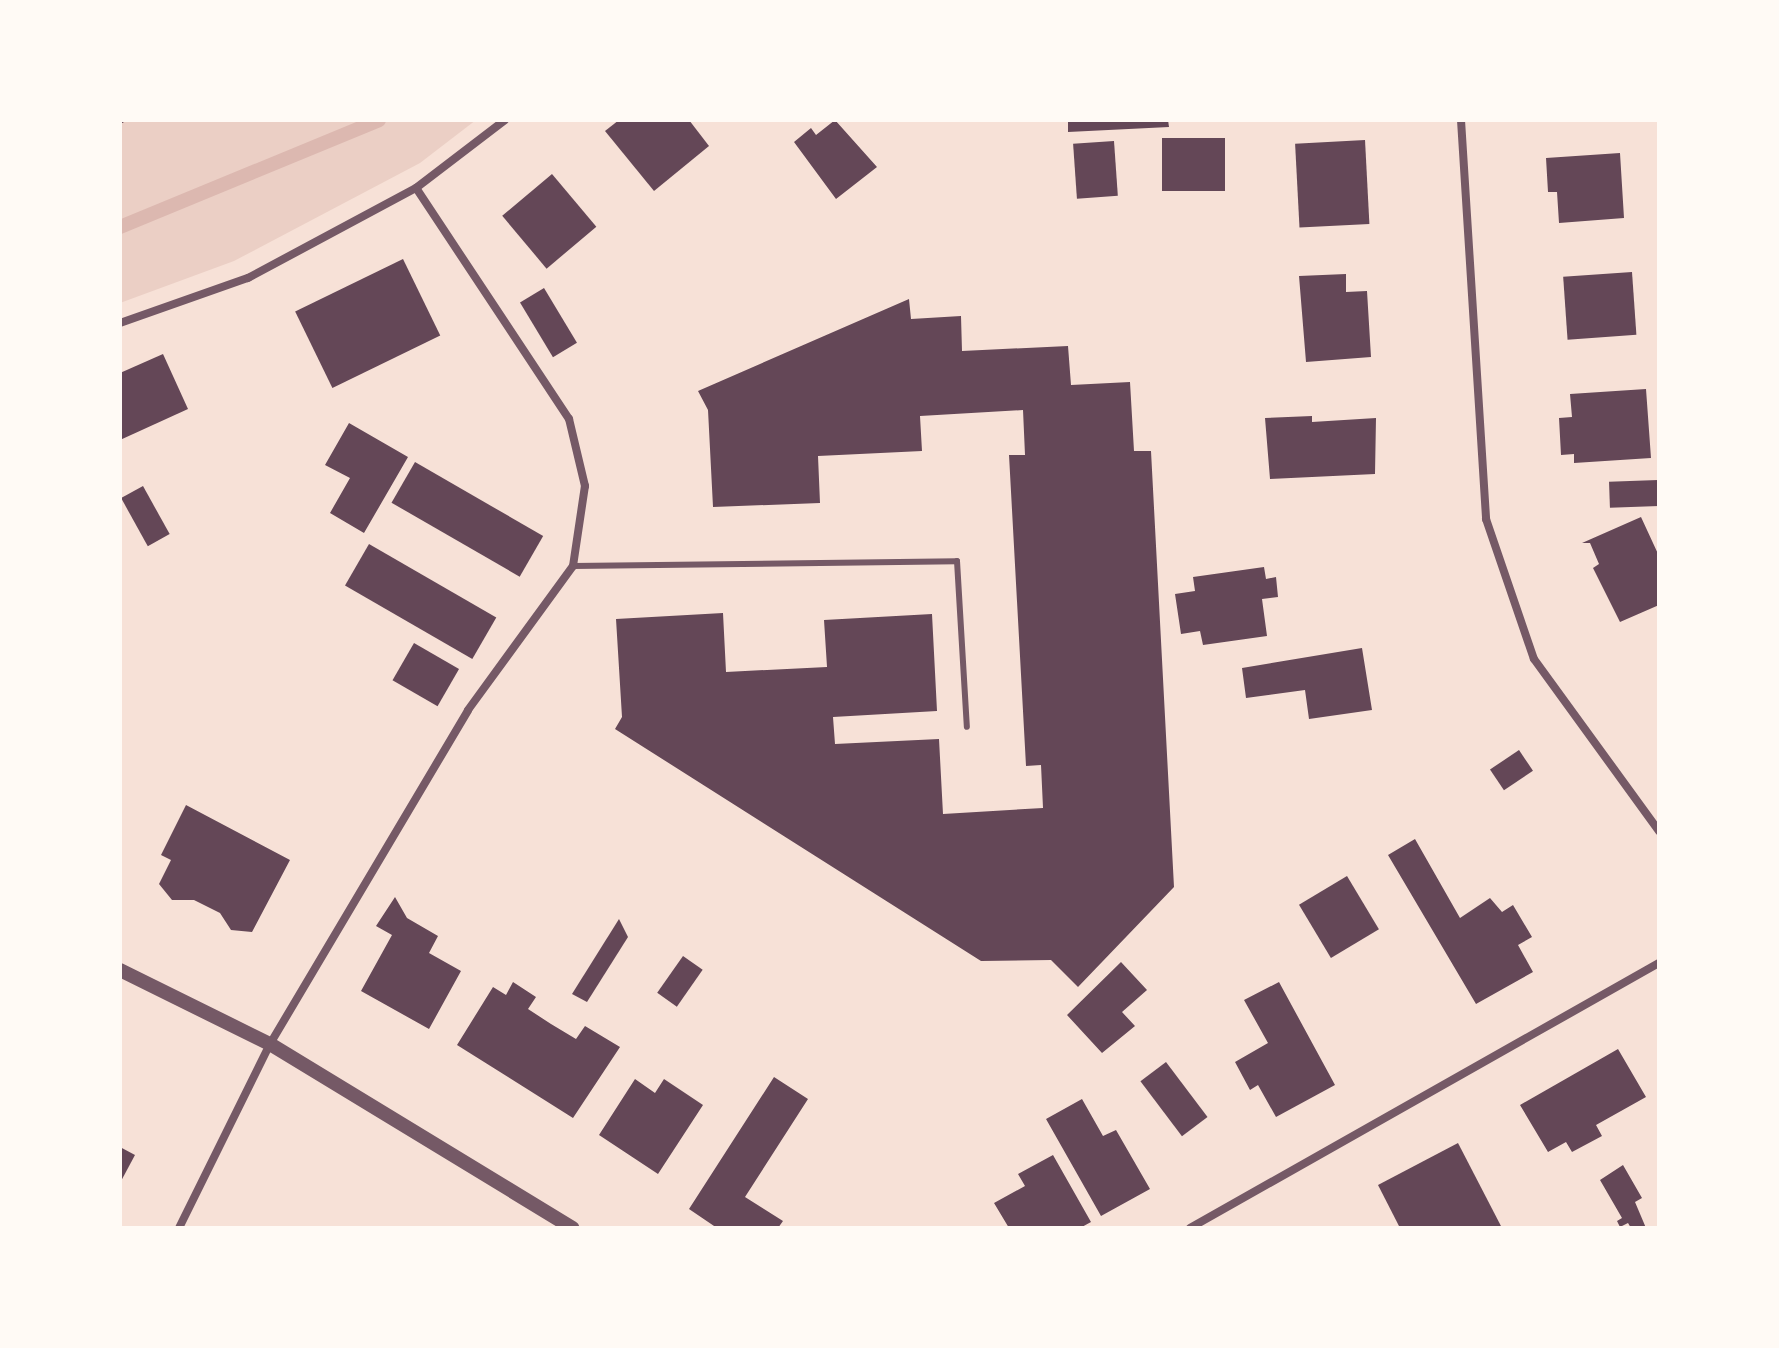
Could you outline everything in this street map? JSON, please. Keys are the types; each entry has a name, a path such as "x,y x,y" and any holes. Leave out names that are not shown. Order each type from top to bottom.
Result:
{"street":[{"path":"120,323 248,278 416,188 505,120"},
{"path":"1461,120 1486,519 1534,659 1659,831"},
{"path":"179,1228 270,1044 468,710 573,566 585,486 569,419 416,188"},
{"path":"1190,1228 1659,963"},
{"path":"120,970 270,1044 573,1228"}],"lane":[{"path":"573,566 957,561 967,727"}],"shaded area":[{"path":"120,120 476,120 420,163 234,261 120,303"}],"building":[{"path":"619,120 689,120 709,146 654,191 605,131"},
{"path":"835,120 877,167 836,199 794,142 811,128 816,135"},
{"path":"1068,120 1168,120 1169,127 1068,132"},
{"path":"1162,138 1225,138 1225,191 1162,191"},
{"path":"1365,140 1369,224 1299,228 1295,144"},
{"path":"1114,141 1118,196 1077,199 1073,144"},
{"path":"1620,153 1624,218 1559,223 1557,192 1548,192 1546,158"},
{"path":"552,174 596,227 547,269 502,216"},
{"path":"403,259 440,335 332,388 295,312"},
{"path":"1632,272 1636,335 1568,340 1563,277"},
{"path":"1346,274 1346,292 1367,291 1371,357 1306,362 1299,276"},
{"path":"544,288 577,343 553,357 520,302"},
{"path":"909,299 911,319 961,316 962,351 1068,346 1071,385 1130,382 1134,451 1151,451 1174,887 1078,987 1051,960 981,961 615,729 622,717 616,619 723,613 726,672 827,667 824,620 932,614 937,711 833,717 835,744 939,739 943,814 1043,808 1041,765 1026,766 1009,455 1025,455 1023,410 920,416 922,451 818,456 820,503 713,507 708,410 698,391"},
{"path":"163,354 188,409 120,440 120,373"},
{"path":"1646,389 1651,458 1574,463 1574,454 1561,455 1559,418 1572,417 1570,394"},
{"path":"1312,416 1312,422 1376,418 1375,474 1270,479 1265,418"},
{"path":"349,423 408,457 364,533 330,513 350,478 325,465"},
{"path":"415,462 543,536 520,577 392,503"},
{"path":"1658,480 1659,506 1610,508 1609,482"},
{"path":"143,486 170,534 148,546 121,498"},
{"path":"1641,517 1659,556 1659,605 1620,622 1593,568 1599,564 1590,543 1582,543"},
{"path":"369,544 496,617 472,659 345,586"},
{"path":"1264,567 1266,579 1276,577 1278,597 1262,599 1267,636 1203,645 1200,631 1181,634 1175,594 1195,591 1193,577"},
{"path":"414,643 459,669 438,706 392,680"},
{"path":"1362,648 1372,710 1309,719 1305,690 1246,698 1242,668"},
{"path":"1519,750 1533,771 1504,790 1490,770"},
{"path":"186,805 290,860 252,932 231,930 220,913 194,900 172,900 159,884 171,860 161,855"},
{"path":"1415,839 1460,918 1490,898 1502,912 1513,905 1532,937 1518,945 1533,972 1476,1004 1388,855"},
{"path":"1347,876 1379,929 1331,958 1299,905"},
{"path":"395,897 407,918 438,936 429,953 461,971 429,1029 361,991 392,935 376,926"},
{"path":"619,919 628,937 587,1002 572,994"},
{"path":"683,956 703,970 677,1007 657,993"},
{"path":"1121,962 1147,990 1122,1012 1135,1026 1102,1053 1067,1015"},
{"path":"513,982 536,997 528,1009 551,1024 576,1039 585,1026 620,1047 573,1118 457,1045 493,987 506,995"},
{"path":"1279,982 1335,1085 1276,1117 1258,1085 1250,1090 1235,1062 1268,1043 1244,1000"},
{"path":"1618,1049 1646,1097 1596,1125 1602,1136 1572,1152 1566,1142 1548,1152 1520,1105"},
{"path":"1166,1062 1208,1117 1182,1136 1140,1081"},
{"path":"774,1077 808,1099 745,1197 783,1221 778,1228 717,1228 689,1209"},
{"path":"635,1079 655,1093 664,1079 703,1105 658,1174 599,1135"},
{"path":"1082,1099 1103,1136 1116,1130 1150,1189 1101,1216 1046,1119"},
{"path":"1458,1143 1502,1228 1400,1228 1378,1185"},
{"path":"120,1147 135,1155 120,1183"},
{"path":"1053,1155 1091,1222 1080,1228 1009,1228 994,1203 1025,1186 1018,1174"},
{"path":"1623,1165 1642,1198 1635,1202 1646,1228 1631,1228 1628,1223 1620,1227 1617,1221 1622,1218 1600,1180"}],"waterway":[{"path":"120,227 379,120"}]}
